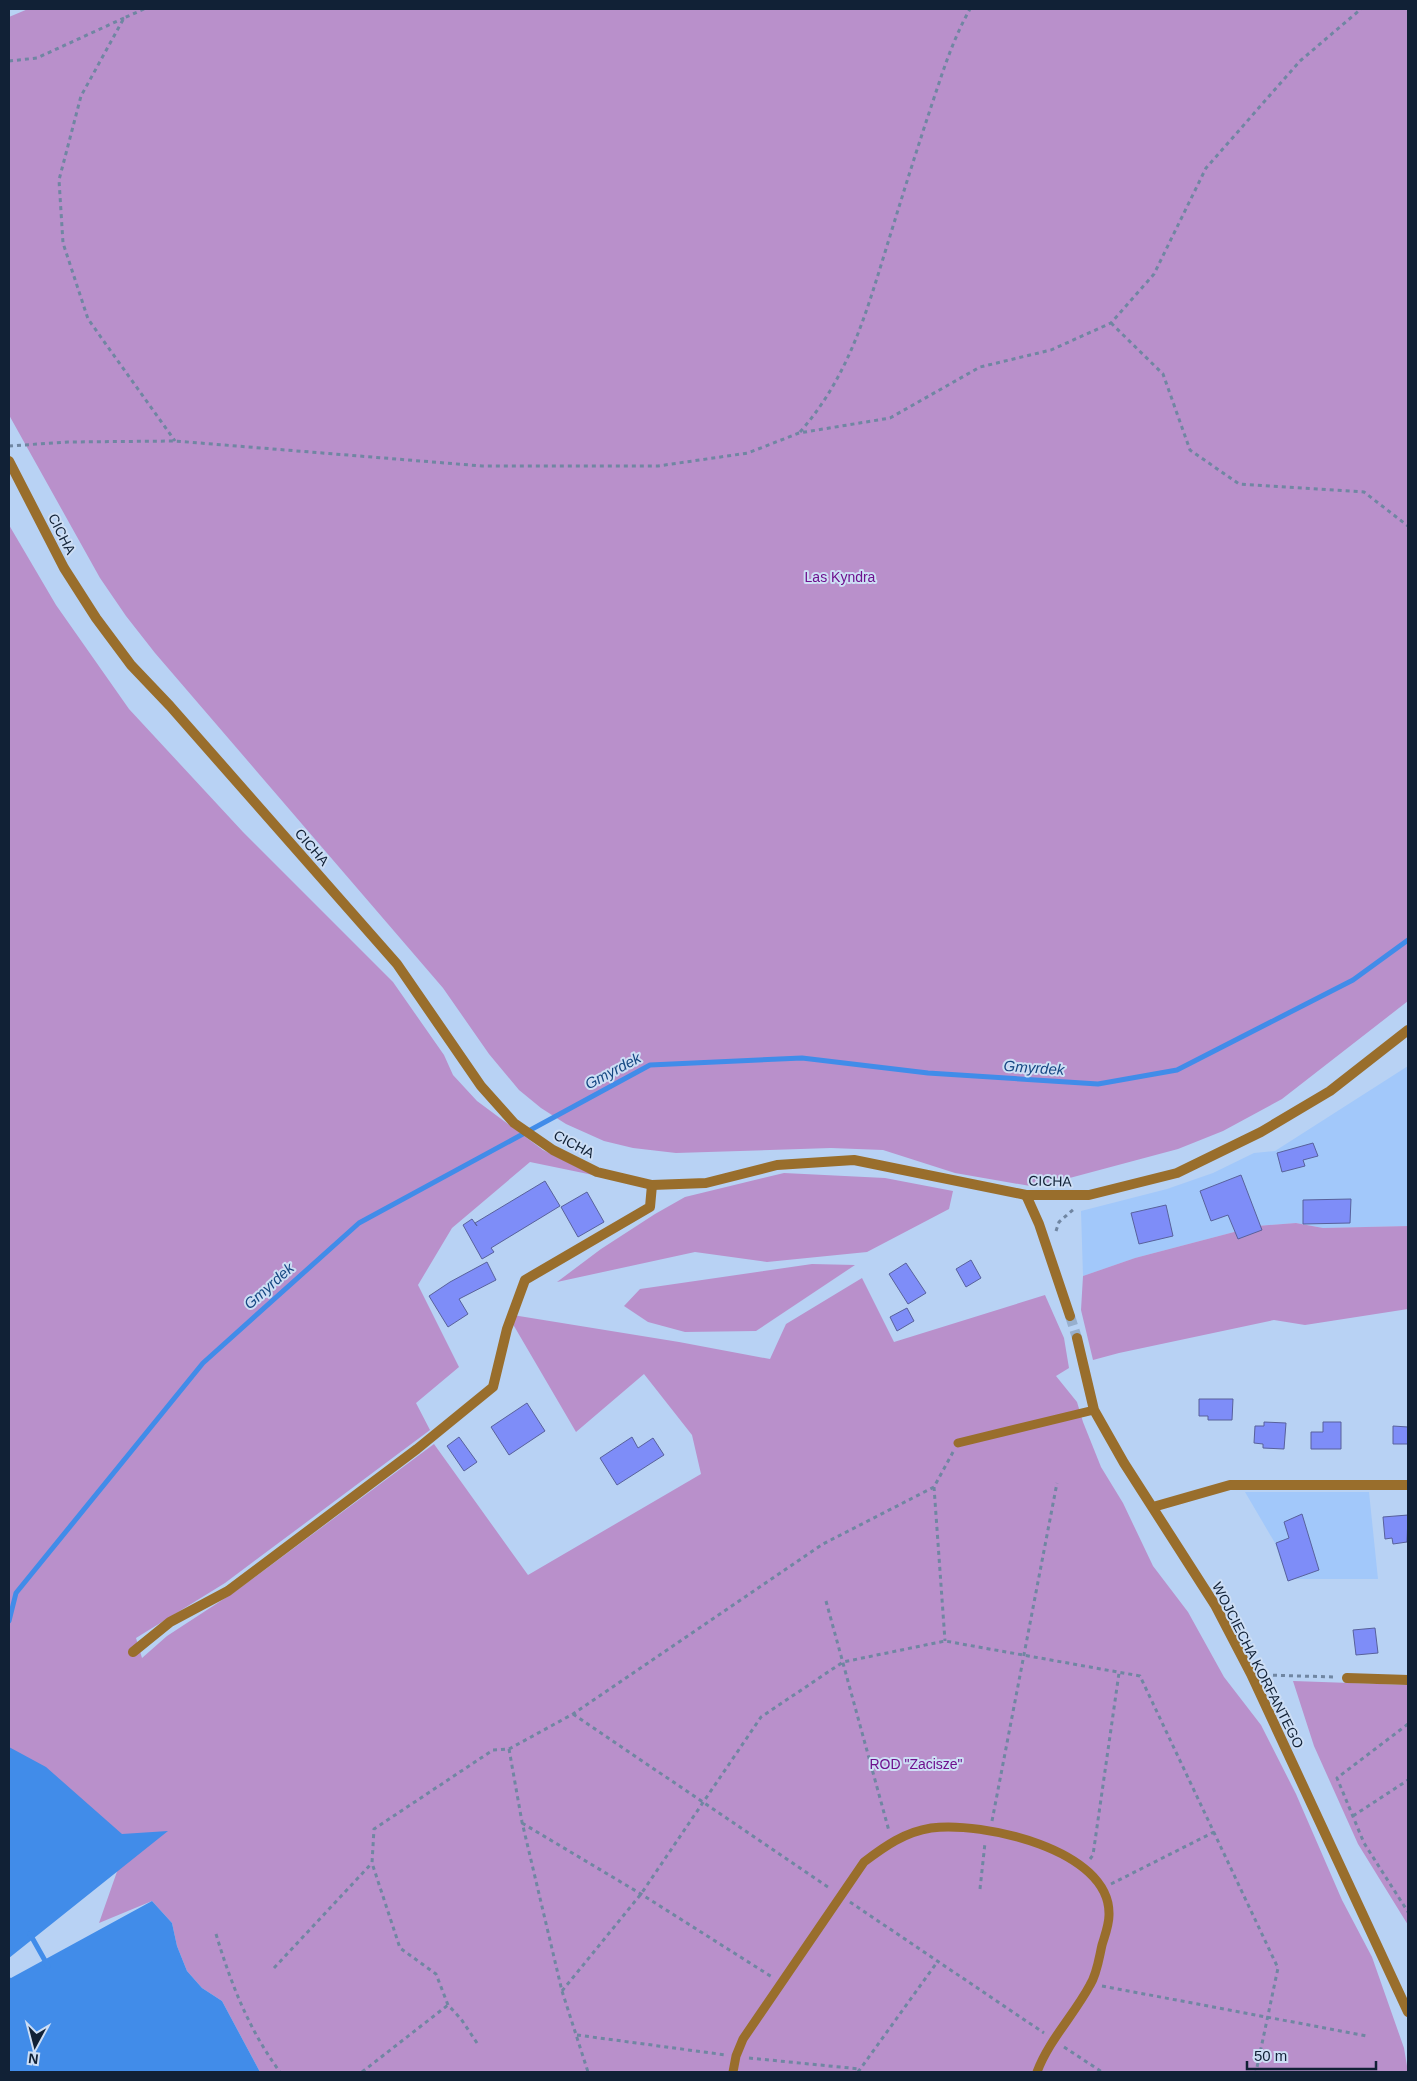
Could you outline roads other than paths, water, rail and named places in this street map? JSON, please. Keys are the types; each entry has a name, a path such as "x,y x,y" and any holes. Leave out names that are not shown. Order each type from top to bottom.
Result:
{"street":[{"name":"CICHA","path":"9,461 64,568 96,618 131,665 170,706 397,964 481,1086 516,1124 553,1150 597,1172 652,1185 706,1183 776,1165 854,1160 1026,1195 1090,1195 1177,1173 1261,1132 1330,1091 1408,1030"},
{"path":"134,1652 170,1622 228,1591 417,1449 493,1387 507,1329 525,1280 650,1207 652,1185"},
{"path":"1026,1195 1039,1224 1070,1316"},
{"name":"WOJCIECHA KORFANTEGO","path":"1077,1338 1094,1410 1124,1463 1215,1605 1251,1674 1408,2012"},
{"path":"1153,1507 1230,1485 1408,1485"},
{"path":"1347,1678 1408,1680"}],"lane":[{"path":"958,1443 1094,1410"},
{"path":"733,2072 736,2056 743,2039 864,1862 892,1841 929,1828 950,1826 988,1831 1056,1850 1085,1867 1095,1877 1108,1906 1109,1915 1091,1984 1054,2040 1036,2072"}],"water":[{"path":"9,1747 46,1767 122,1834 168,1831 9,1958"},
{"path":"152,1901 172,1923 177,1946 187,1971 202,1988 222,2001 260,2072 9,2072 9,1977 11,1978"}],"waterway":[{"name":"Gmyrdek","path":"9,1621 16,1593 203,1363 359,1223 650,1065 802,1058 928,1073 1098,1084 1177,1070 1353,980 1408,940"},
{"path":"30,1934 48,1966"}],"tunnel":[{"path":"1070,1316 1077,1338"}],"park label":[{"name":"Las Kyndra","path":"840,577"},
{"name":"ROD \"Zacisze\"","path":"916,1764"}]}
